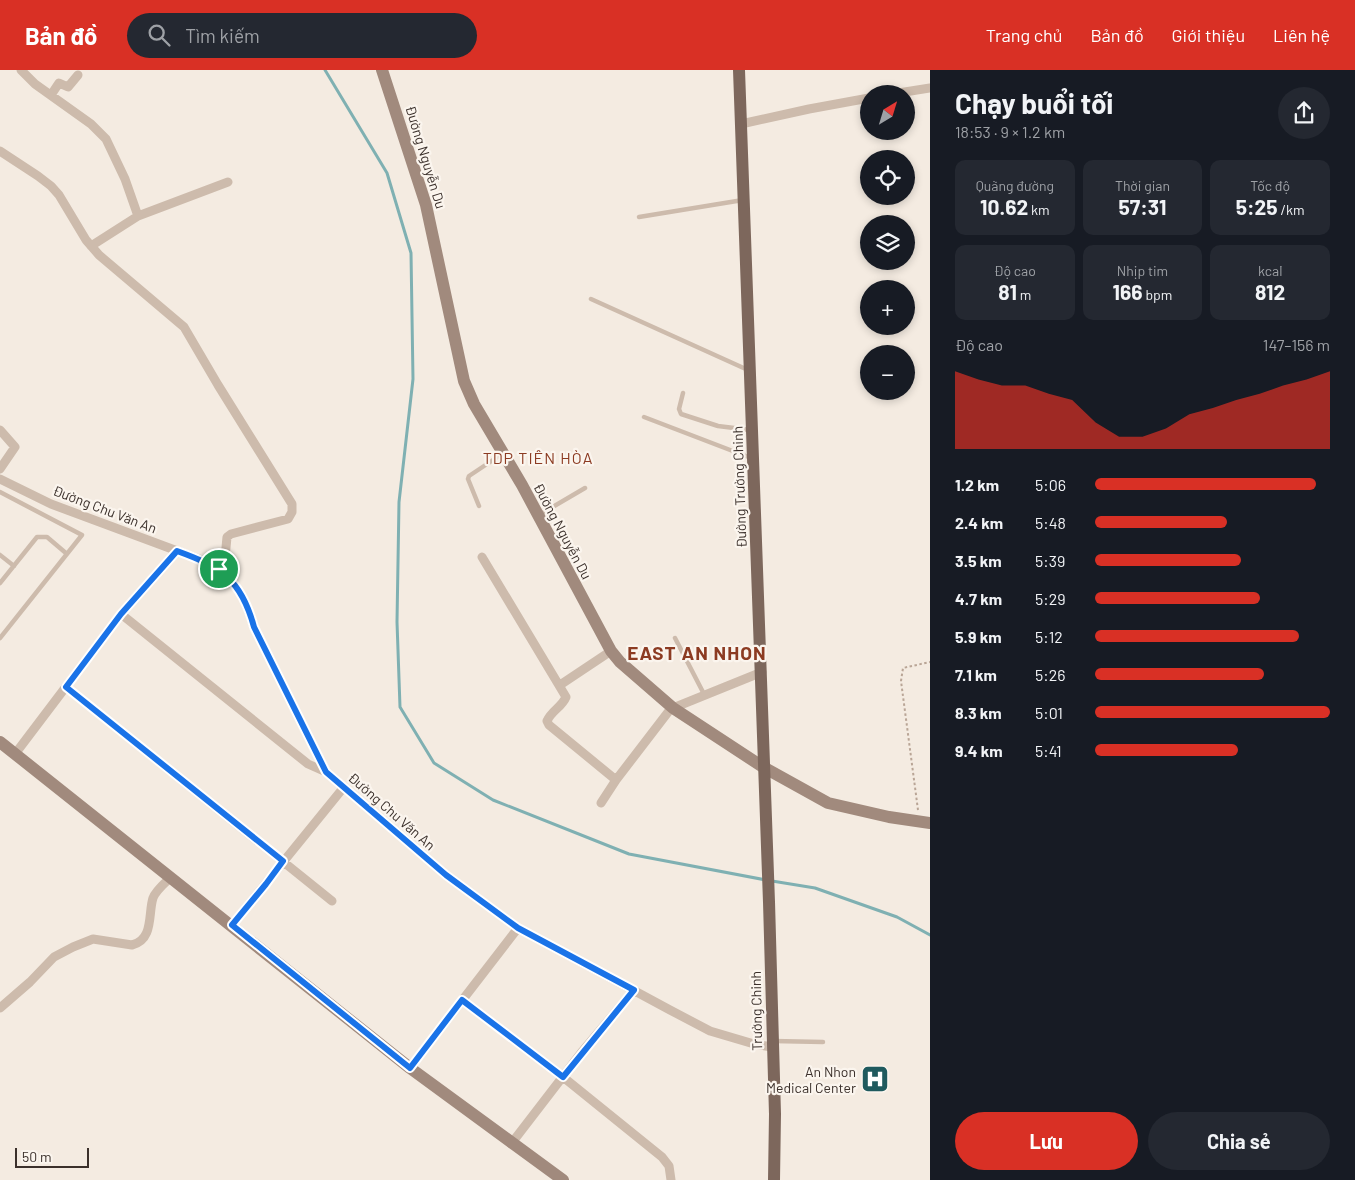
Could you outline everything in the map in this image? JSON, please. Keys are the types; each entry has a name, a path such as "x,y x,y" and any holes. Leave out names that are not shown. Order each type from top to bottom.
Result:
{"main road":[{"name":"Đường Trường Chinh","path":"739,70 769,902"},
{"name":"Trường Chinh","path":"769,902 775,1114 774,1180"}],"street":[{"path":"21,70 35,84 91,124 106,139 125,179 138,216"},
{"name":"Đường Nguyễn Du","path":"382,70 426,205 464,381 474,404 538,515 611,652 673,708 763,767 828,803 925,823"},
{"path":"51,95 59,83 68,87 78,76"},
{"path":"915,90 930,88"},
{"path":"741,124 860,100"},
{"path":"0,151 51,186 59,195 86,240 99,255 184,327 218,386 292,504 292,512 288,519 231,534 227,537 225,558 219,569"},
{"path":"91,246 138,216 228,182"},
{"path":"0,430 15,447 0,469"},
{"name":"Đường Chu Văn An","path":"0,479 51,504 199,559 219,569 230,579 242,595 254,627 326,772 446,875 518,928 710,1031 754,1044 772,1044"},
{"path":"15,754 121,614 177,551"},
{"path":"482,557 566,697 564,703 549,716 547,721 616,780"},
{"path":"121,614 308,764 326,772"},
{"path":"560,685 611,652"},
{"path":"601,803 616,780 673,708 762,672"},
{"path":"66,687 332,901"},
{"path":"0,742 410,1068 511,1144 563,1180"},
{"path":"232,925 344,787"},
{"path":"0,1008 30,982 54,957 73,947 93,939 132,945 139,942 148,930 151,921 150,907 154,895 171,877"},
{"path":"410,1068 518,928"},
{"path":"511,1144 634,990"},
{"path":"462,1000 563,1077 662,1157 669,1166 671,1180"}],"lane":[{"path":"639,218 744,200"},
{"path":"591,299 749,370"},
{"path":"683,393 679,409 682,414 718,426 752,431"},
{"path":"644,418 752,458"},
{"path":"479,506 468,484 469,476 504,454"},
{"path":"538,515 585,488"},
{"path":"0,492 82,534 0,638"},
{"path":"0,583 37,537 47,537 68,554"},
{"path":"0,554 14,566"},
{"path":"676,638 705,696"},
{"path":"772,1044 823,1042"}],"path":[{"path":"925,823 902,682 903,668 930,662"}],"waterway":[{"path":"325,70 387,173 411,253 413,379 399,502 397,622 400,707 434,763 493,800 629,854 766,880"},
{"path":"772,881 815,888 897,917 930,935"}],"place":[{"name":"An Nhon Medical Center","path":"875,1079"}],"district":[{"name":"TDP TIÊN HÒA","path":"538,457"},
{"name":"EAST AN NHON","path":"697,652"}],"route":[{"path":"177,551 219,569 230,579 242,595 254,627 326,772 446,875 518,928 634,990 563,1077 462,1000 410,1068 232,925 283,861 66,687 121,614 177,551"}]}
